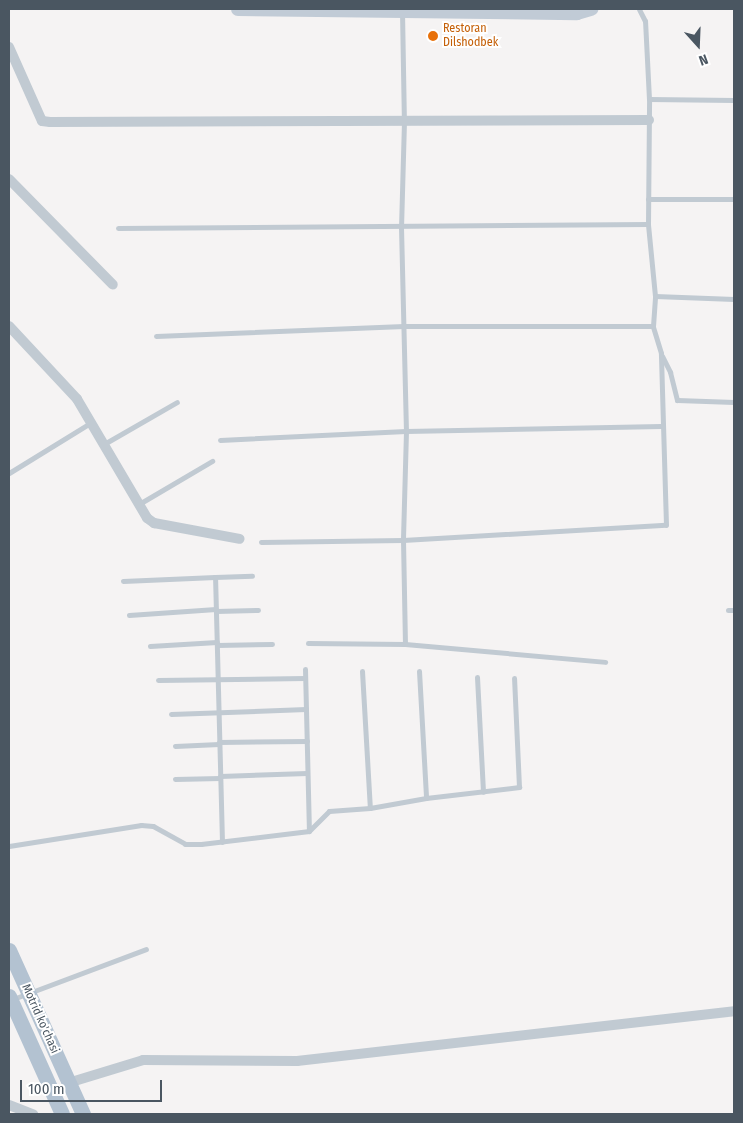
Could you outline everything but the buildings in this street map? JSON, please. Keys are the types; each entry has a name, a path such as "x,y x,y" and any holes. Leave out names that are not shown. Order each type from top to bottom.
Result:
{"main road":[{"name":"Motrid ko'chasi","path":"9,950 83,1114"},
{"name":"Motrid ko'chasi","path":"9,998 62,1114"}],"street":[{"path":"238,9 402,11 577,11 591,9"},
{"path":"9,47 42,121 649,120"},
{"path":"9,179 113,285"},
{"path":"9,326 77,399 147,518 154,523 240,539"},
{"path":"68,1083 143,1060 297,1061 734,1011"},
{"path":"9,1105 33,1114"}],"lane":[{"path":"639,9 645,21 649,99 648,224 655,296 653,326 661,354 670,372 676,400 734,402"},
{"path":"402,11 404,121 401,227 406,431 403,540 405,644"},
{"path":"649,99 734,100"},
{"path":"648,199 734,199"},
{"path":"118,228 648,224"},
{"path":"655,296 734,299"},
{"path":"156,336 404,326 653,326"},
{"path":"261,542 403,540 666,525 661,426 661,354"},
{"path":"104,444 177,402"},
{"path":"9,473 92,422"},
{"path":"220,440 406,431 661,426"},
{"path":"139,504 212,461"},
{"path":"123,581 252,576"},
{"path":"215,577 222,842"},
{"path":"129,615 216,610 258,610"},
{"path":"150,646 217,643 272,644"},
{"path":"308,643 405,644 605,662"},
{"path":"305,670 308,832"},
{"path":"362,670 370,808"},
{"path":"419,671 426,798"},
{"path":"477,677 483,792"},
{"path":"158,680 305,678"},
{"path":"9,846 141,825 154,826 185,844 222,842 308,832 329,811 370,808 426,798 519,787 514,678"},
{"path":"171,714 306,709"},
{"path":"175,746 306,741"},
{"path":"175,779 307,773"},
{"path":"9,998 28,993 146,949"}],"place":[{"name":"Restoran Dilshodbek","path":"433,36"}]}
